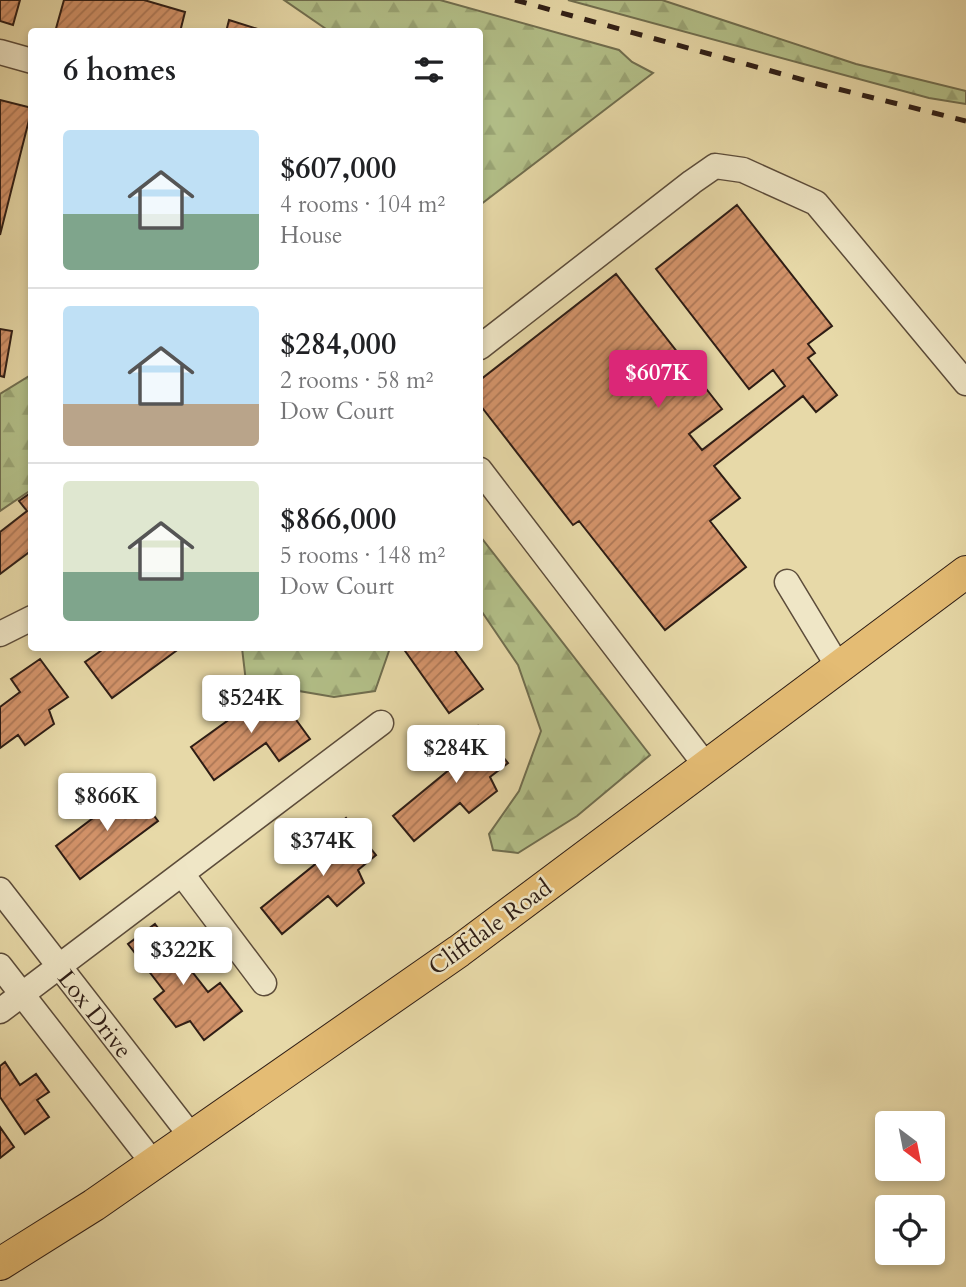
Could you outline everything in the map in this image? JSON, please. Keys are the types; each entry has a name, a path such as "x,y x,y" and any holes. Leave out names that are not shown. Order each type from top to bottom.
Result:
{"main road":[{"name":"Cliffdale Road","path":"0,1264 94,1205 459,951 966,572"}],"street":[{"path":"0,52 28,60"},
{"path":"483,345 692,181 715,166 743,170 816,204 966,383"},
{"path":"483,474 707,766"},
{"path":"787,582 839,668"},
{"path":"2,629 28,619"},
{"path":"0,1011 381,723"},
{"path":"182,874 264,983"},
{"name":"Lox Drive","path":"0,890 191,1136"},
{"name":"Lox Drive","path":"0,966 153,1163"}],"green space":[{"path":"284,0 440,0 619,50 632,62 653,73 483,203 483,28 325,28"},
{"path":"568,0 662,0 856,64 966,91 966,104 929,98"},
{"path":"28,377 28,492 0,511 0,394"},
{"path":"483,540 650,755 577,816 518,853 493,850 489,834 519,791 541,731 518,665 483,613"},
{"path":"242,651 389,651 375,691 334,697 246,682"}],"building":[{"path":"0,0 20,0 13,25 0,21"},
{"path":"64,0 144,0 185,12 181,28 56,28"},
{"path":"229,20 254,28 227,28"},
{"path":"0,100 28,107 28,124 0,235"},
{"path":"737,205 832,326 808,344 815,353 808,358 837,395 816,412 803,396 714,466 740,498 710,521 746,567 665,630 579,521 573,525 483,409 483,378 616,274 722,409 689,434 702,450 785,386 773,370 749,389 656,269"},
{"path":"0,329 12,331 4,377 0,376"},
{"path":"28,495 28,553 0,574 0,532 27,511 19,501"},
{"path":"101,651 176,651 112,698 85,662"},
{"path":"405,651 455,651 483,689 449,713"},
{"path":"40,659 68,697 49,710 54,724 25,745 18,735 0,748 0,707 20,692 11,679"},
{"path":"273,688 310,739 279,761 266,743 214,780 191,747"},
{"path":"478,726 508,763 490,777 497,791 469,813 460,803 414,841 393,816 461,760 451,748"},
{"path":"133,788 158,821 80,879 56,846"},
{"path":"346,818 376,855 358,870 364,883 337,906 328,896 282,934 261,908 329,853 319,841"},
{"path":"155,924 208,992 220,983 242,1011 204,1040 190,1021 176,1027 154,999 164,991 128,944"},
{"path":"5,1062 20,1085 36,1074 49,1092 37,1100 49,1117 25,1134 0,1097 0,1066"},
{"path":"0,1127 14,1147 0,1158"}],"railway":[{"path":"515,0 818,84 966,121"}]}
